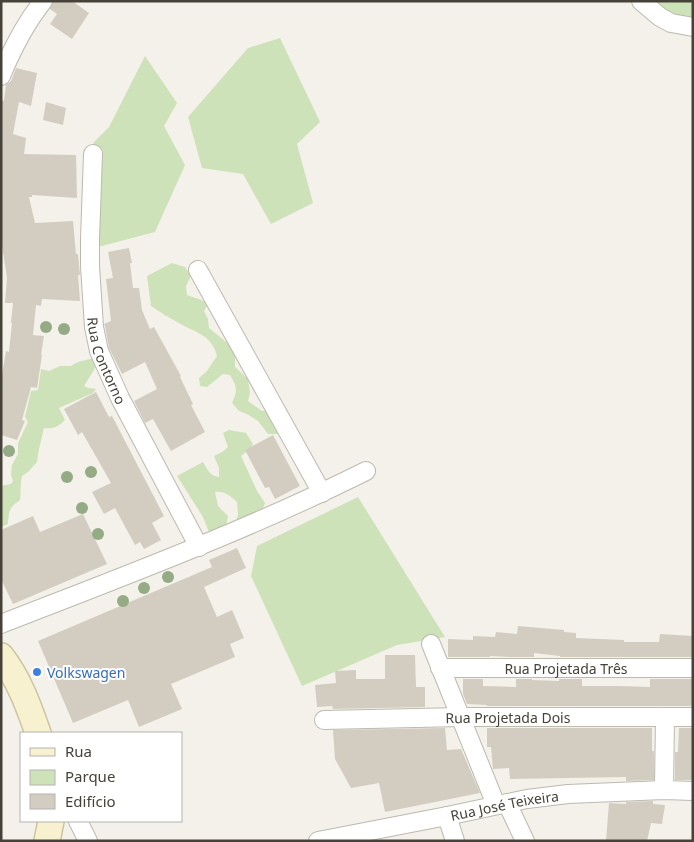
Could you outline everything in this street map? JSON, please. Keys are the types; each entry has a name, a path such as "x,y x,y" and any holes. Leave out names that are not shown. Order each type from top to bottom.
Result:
{"main road":[{"path":"1,656 16,680 29,707 38,732"},
{"path":"47,841 51,822"}],"street":[{"path":"1,76 12,50 43,1"},
{"path":"641,1 660,18 671,23 693,27"},
{"name":"Rua Contorno","path":"93,154 90,266 94,327 100,351 120,398 199,547"},
{"path":"198,270 322,493"},
{"path":"1,624 199,547 322,493 366,471"},
{"path":"431,644 461,717 501,804 525,841"},
{"name":"Rua Projetada Três","path":"440,668 693,668"},
{"name":"Rua Projetada Dois","path":"324,720 461,717 693,717"},
{"path":"664,790 665,717"},
{"name":"Rua José Teixeira","path":"318,841 527,799 568,794 664,790 693,791"},
{"path":"447,816 455,841"},
{"path":"78,822 88,841"}],"green space":[{"path":"632,1 693,1 693,23 635,4"},
{"path":"280,38 320,122 297,144 313,203 271,224 243,174 202,168 188,117 248,48"},
{"path":"145,56 177,103 164,126 185,165 155,232 94,248 99,150 93,143 109,127"},
{"path":"172,263 185,267 191,276 186,286 187,295 208,304 204,311 208,319 209,328 231,346 235,355 235,367 248,379 250,393 248,401 262,411 267,410 279,434 268,434 258,421 239,411 232,403 236,389 230,375 223,374 207,387 200,386 199,378 207,371 217,356 215,349 202,335 151,306 147,276"},
{"path":"94,358 97,365 84,386 96,389 93,393 59,408 65,420 56,427 44,428 37,462 22,476 20,500 10,510 8,524 1,527 1,486 11,484 13,481 11,475 12,465 18,454 18,443 28,422 25,417 31,391 38,390 41,369 49,371 60,366 71,366"},
{"path":"229,430 246,433 253,444 241,456 257,491 265,503 262,511 236,524 238,514 237,502 225,493 215,492 218,506 228,516 226,527 212,534 209,532 203,517 177,476 203,462 211,474 219,477 219,468 214,456 228,447 223,433"},
{"path":"358,497 445,637 397,645 302,686 251,576 257,546"}],"building":[{"path":"53,1 72,1 89,13 72,39 50,24 57,14 50,9"},
{"path":"16,68 37,73 31,106 19,102 13,134 26,138 24,154 76,155 77,198 32,195 32,197 29,197 35,223 73,221 80,275 78,275 80,301 42,299 41,306 36,305 33,335 44,336 42,355 37,388 31,387 22,420 25,421 17,440 1,435 1,381 6,351 9,352 13,303 5,303 7,278 1,239 1,100 4,101 6,85 11,81"},
{"path":"46,102 66,108 63,125 43,120"},
{"path":"129,248 133,288 139,288 142,310 150,329 154,327 181,376 193,404 191,405 205,432 171,451 153,419 145,423 134,401 157,389 145,362 122,374 109,348 104,324 111,321 106,279 113,278 108,252"},
{"path":"96,392 109,417 112,416 164,516 152,523 161,540 144,549 140,542 135,545 115,508 104,514 92,492 111,483 82,432 78,435 64,409"},
{"path":"273,435 300,486 275,499 269,487 265,488 245,450"},
{"path":"83,514 107,564 13,604 1,579 1,530 33,516 40,532"},
{"path":"237,548 246,568 204,587 217,617 232,610 244,638 230,644 235,657 171,684 182,709 139,727 128,700 73,723 38,641 212,567 209,560"},
{"path":"518,626 564,630 564,632 576,633 576,638 624,640 624,642 659,642 660,634 693,636 693,657 560,657 534,653 534,657 448,657 448,639 473,640 473,636 495,637 496,632 517,634"},
{"path":"385,655 415,655 416,687 425,687 425,707 333,709 332,706 317,707 315,685 336,683 335,671 356,670 356,679 385,679"},
{"path":"463,679 483,679 483,686 516,687 516,679 559,681 559,679 582,679 582,686 650,687 650,679 693,679 693,706 487,706 467,704 463,694"},
{"path":"445,728 447,750 461,749 480,793 385,812 379,783 351,788 335,759 333,730"},
{"path":"487,728 652,728 654,780 626,781 626,777 510,779 509,768 493,769 491,747 487,747"},
{"path":"679,728 693,728 693,780 675,780 675,752 678,752"},
{"path":"653,801 653,804 665,805 662,824 651,823 647,841 606,841 609,803 626,804 626,802"}],"place":[{"name":"Volkswagen","path":"37,672"}]}
